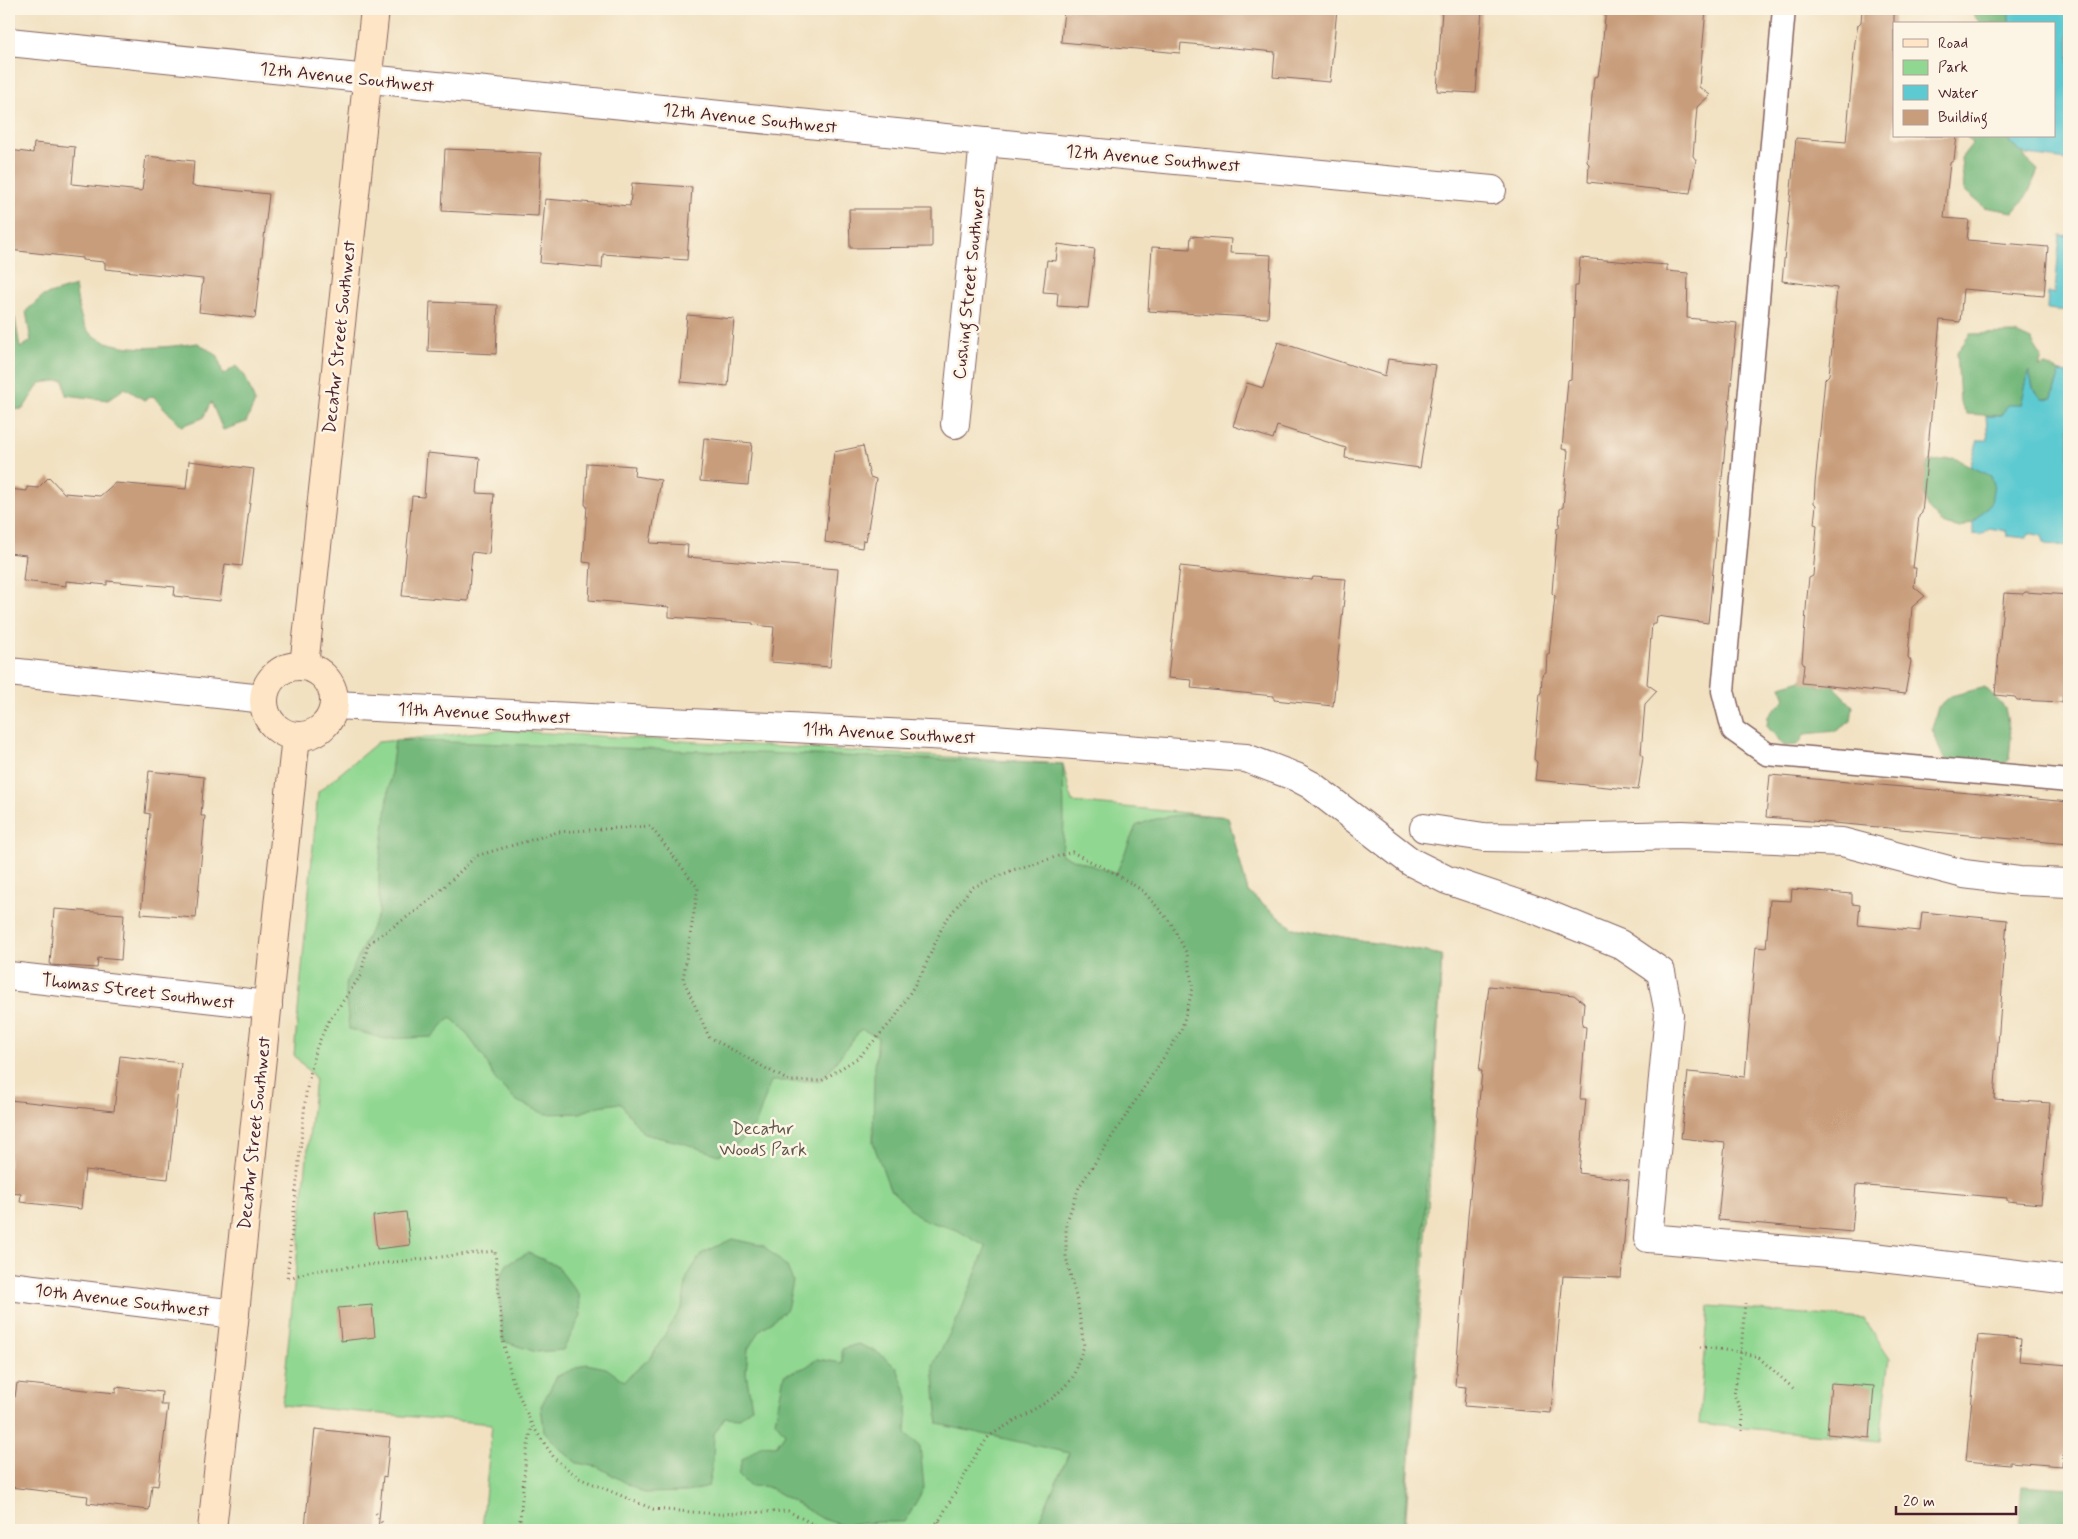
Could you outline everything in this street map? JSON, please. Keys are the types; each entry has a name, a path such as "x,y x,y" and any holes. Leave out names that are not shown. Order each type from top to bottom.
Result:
{"street":[{"name":"Decatur Street Southwest","path":"304,666 376,9"},
{"name":"12th Avenue Southwest","path":"9,42 984,142 1492,190"},
{"name":"Cushing Street Southwest","path":"955,424 984,142"},
{"path":"304,666 317,670 326,677 332,686 334,705 330,719 323,727 313,734 296,736 277,729 269,720 264,699 268,684 276,675 285,668 304,666"},
{"path":"9,672 264,699"},
{"name":"11th Avenue Southwest","path":"334,705 968,737 1246,758 1296,777 1311,785 1411,862 1447,880 1539,911 1620,944 1661,972 1669,1014 1648,1238 1865,1256 2069,1280"},
{"name":"Decatur Street Southwest","path":"212,1530 296,736"},
{"path":"1424,828 1484,837 1553,838 1681,835 1842,842 1964,874 2019,881 2069,884"},
{"name":"Thomas Street Southwest","path":"9,976 268,1005"},
{"name":"10th Avenue Southwest","path":"9,1286 235,1314"}],"lane":[{"path":"1784,9 1723,691 1733,730 1767,754 2069,781"}],"path":[{"path":"824,1530 788,1511 717,1514 654,1509 578,1478 555,1459 532,1425 512,1379 503,1341 496,1250 311,1271 287,1279 306,1093 315,1051 327,1024 360,975 368,944 416,911 438,893 476,856 558,832 650,826 698,888 683,978 708,1037 789,1081 820,1081 859,1057 894,1019 922,973 944,923 971,888 1013,870 1072,852 1116,874 1143,891 1171,923 1187,954 1193,988 1180,1032 1079,1187 1066,1224 1066,1257 1078,1305 1084,1346 1072,1379 1053,1398 989,1436 977,1453 939,1520 928,1530"},
{"path":"1742,1431 1743,1415 1734,1395 1741,1352 1745,1303"},
{"path":"1700,1346 1741,1352 1758,1357 1794,1389"},
{"path":"519,1530 526,1456 532,1425"},
{"path":"376,1513 386,1530"},
{"path":"939,1520 943,1530"}],"green space":[{"path":"1968,9 2011,9 2011,22 1979,22"},
{"path":"1968,138 2009,138 2017,141 2026,159 2038,170 2028,194 2013,212 1984,207 1964,190 1961,158 1972,144"},
{"path":"75,286 79,310 85,327 99,339 111,344 141,348 198,343 218,356 223,375 236,366 245,376 255,402 246,422 223,430 211,402 203,418 181,426 153,396 144,400 125,388 108,400 66,395 64,380 40,383 23,409 9,410 9,318 15,318 20,348 31,341 26,311 43,296"},
{"path":"2016,333 2031,340 2042,357 2039,367 2046,365 2060,372 2052,398 2041,399 2033,388 2029,373 2021,405 2002,416 1967,414 1960,402 1957,353 1970,334"},
{"path":"1954,458 1991,476 1995,484 1992,503 1973,522 1960,528 1942,523 1927,507 1922,485 1928,462"},
{"path":"1805,679 1822,687 1828,681 1853,706 1851,721 1836,731 1805,734 1798,745 1784,746 1767,726 1768,716 1785,699 1781,686"},
{"path":"1985,687 2005,708 2011,738 2009,760 1990,772 1960,769 1943,757 1932,729 1938,707 1951,696"},
{"name":"Decatur Woods Park","path":"499,730 1063,764 1072,802 1228,817 1248,892 1293,928 1442,955 1428,1209 1405,1530 482,1530 492,1424 282,1405 315,1078 294,1055 318,792 378,742"},
{"name":"Decatur Woods Park","path":"395,740 1063,764 1064,822 1062,855 1116,874 1136,826 1170,816 1204,815 1228,817 1248,892 1293,928 1442,955 1404,1530 1035,1530 1069,1453 938,1424 933,1365 959,1316 986,1247 957,1230 921,1219 890,1189 873,1143 874,1077 878,1037 861,1029 821,1081 771,1081 756,1124 743,1140 719,1155 683,1143 644,1134 620,1103 599,1106 580,1113 545,1114 517,1101 496,1081 485,1059 463,1029 450,1017 432,1037 385,1039 349,1029 345,985 379,912 379,869"},
{"path":"732,1239 764,1246 787,1267 793,1281 787,1309 759,1331 748,1349 746,1373 752,1407 740,1418 725,1417 714,1434 713,1460 708,1487 687,1492 644,1493 598,1467 577,1463 561,1450 544,1431 541,1406 557,1376 586,1364 606,1368 624,1381 651,1357 682,1307 687,1277 701,1254"},
{"path":"528,1253 556,1265 579,1295 581,1316 563,1350 536,1352 503,1341 498,1282 507,1264"},
{"path":"1709,1306 1864,1319 1890,1358 1880,1440 1699,1424"},
{"path":"858,1344 877,1352 897,1368 908,1397 906,1434 920,1446 924,1488 905,1522 841,1525 823,1519 768,1487 749,1486 738,1475 742,1460 762,1445 776,1446 785,1433 775,1421 784,1375 806,1367 817,1359 842,1363 842,1349"},
{"path":"2022,1486 2069,1489 2069,1530 2018,1530"}],"water":[{"path":"2009,9 2069,9 2069,160 2027,155 2010,144 2008,138 2056,138 2056,22 2009,22"},
{"path":"2060,235 2069,236 2069,311 2047,309 2048,293 2055,293"},
{"path":"2029,371 2033,388 2042,399 2052,398 2060,372 2069,373 2069,546 2045,544 2042,536 2029,533 2026,538 2007,536 2006,531 1989,528 1980,535 1973,534 1973,522 1991,503 1994,484 1991,476 1970,466 1978,440 1988,440 1986,416 2002,416 2007,405 2021,405"}],"building":[{"path":"1064,9 1337,9 1330,82 1273,77 1275,52 1181,43 1180,53 1061,42"},
{"path":"1442,9 1482,9 1476,93 1437,91"},
{"path":"1606,9 1706,9 1699,87 1710,95 1697,107 1693,156 1696,160 1690,193 1588,182 1589,164 1587,162 1592,96 1594,77 1598,76"},
{"path":"1862,9 1894,9 1893,138 1957,138 1954,160 1950,163 1944,218 1969,220 1967,240 2048,247 2044,296 1963,289 1960,322 1940,320 1922,513 1919,516 1913,568 1916,568 1914,587 1925,596 1912,607 1908,657 1911,661 1905,694 1802,683 1807,597 1809,578 1813,576 1817,525 1814,524 1816,505 1814,503 1815,484 1825,379 1829,375 1837,288 1782,281 1796,138 1846,142 1855,42 1858,25 1861,22"},
{"path":"34,143 75,147 72,184 142,191 146,156 194,161 192,186 269,194 255,318 199,312 203,279 105,269 105,262 9,250 9,150 33,153"},
{"path":"445,149 541,153 538,216 442,211"},
{"path":"632,183 692,187 687,260 603,254 602,268 540,263 545,199 630,206"},
{"path":"849,209 932,209 932,247 850,248"},
{"path":"1191,236 1231,239 1230,253 1271,255 1268,318 1148,311 1152,247 1190,249"},
{"path":"1058,244 1095,249 1088,308 1057,306 1058,293 1043,292 1047,260 1056,261"},
{"path":"1580,258 1667,265 1667,271 1688,273 1687,318 1737,323 1708,623 1657,616 1656,624 1652,624 1647,684 1657,691 1645,704 1641,753 1643,757 1638,790 1535,780 1537,762 1534,759 1540,693 1542,675 1546,672 1547,654 1549,654 1555,596 1552,593 1557,528 1559,528 1560,509 1563,507 1568,450 1562,449 1568,380 1571,379 1575,286 1578,286"},
{"path":"430,302 498,305 496,354 428,351"},
{"path":"687,315 734,319 728,386 681,382"},
{"path":"1278,342 1385,376 1388,359 1436,365 1420,468 1345,458 1346,448 1277,426 1273,439 1233,426 1247,383 1263,388"},
{"path":"704,438 752,443 748,485 700,481"},
{"path":"863,446 870,477 876,479 866,541 863,540 862,548 825,542 834,452"},
{"path":"427,453 480,458 477,493 494,494 489,554 472,552 468,601 402,596 412,496 424,497"},
{"path":"189,461 254,469 242,566 225,564 220,601 174,596 175,587 107,581 107,585 66,581 66,586 23,581 26,555 9,553 9,489 27,491 27,487 38,488 49,477 64,493 100,496 115,483 186,489"},
{"path":"587,463 635,466 634,476 661,480 650,543 688,545 687,557 838,569 830,667 771,662 774,627 753,625 753,623 669,617 669,607 589,600 591,563 583,562 587,506 585,505"},
{"path":"1180,566 1312,580 1313,577 1346,579 1333,706 1274,700 1274,696 1191,688 1192,680 1168,678"},
{"path":"2025,592 2069,595 2069,694 2063,694 2062,702 2017,700 2015,697 1995,695 2004,593 2023,594"},
{"path":"149,771 204,777 201,816 205,816 196,918 141,914 150,814 145,813"},
{"path":"1770,775 2069,802 2069,844 1766,817"},
{"path":"1792,889 1852,894 1852,904 1860,905 1858,925 1920,931 1922,912 2007,920 1994,1099 2050,1103 2041,1204 2007,1201 2007,1198 1856,1185 1852,1232 1718,1220 1725,1143 1681,1138 1688,1072 1745,1077 1756,947 1766,948 1770,900 1791,901"},
{"path":"54,909 124,914 121,960 98,958 97,968 50,965"},
{"path":"1489,986 1574,995 1584,1003 1582,1026 1586,1027 1580,1099 1586,1099 1579,1173 1629,1180 1621,1278 1563,1276 1551,1413 1464,1406 1466,1387 1455,1386 1468,1216 1482,1071 1479,1071"},
{"path":"120,1056 181,1063 168,1179 85,1170 81,1209 20,1202 21,1194 9,1193 9,1100 114,1111"},
{"path":"406,1212 410,1245 377,1249 373,1216"},
{"path":"372,1305 375,1337 341,1341 338,1308"},
{"path":"1978,1335 2021,1339 2019,1361 2069,1365 2069,1455 2063,1455 2062,1466 2010,1462 2010,1465 1966,1461"},
{"path":"17,1383 116,1393 116,1387 162,1392 161,1405 168,1405 158,1486 152,1485 149,1510 87,1503 88,1496 9,1487 9,1397 15,1397"},
{"path":"1831,1383 1874,1386 1870,1438 1827,1434"},
{"path":"315,1429 390,1437 386,1477 383,1476 378,1530 305,1527"}]}
